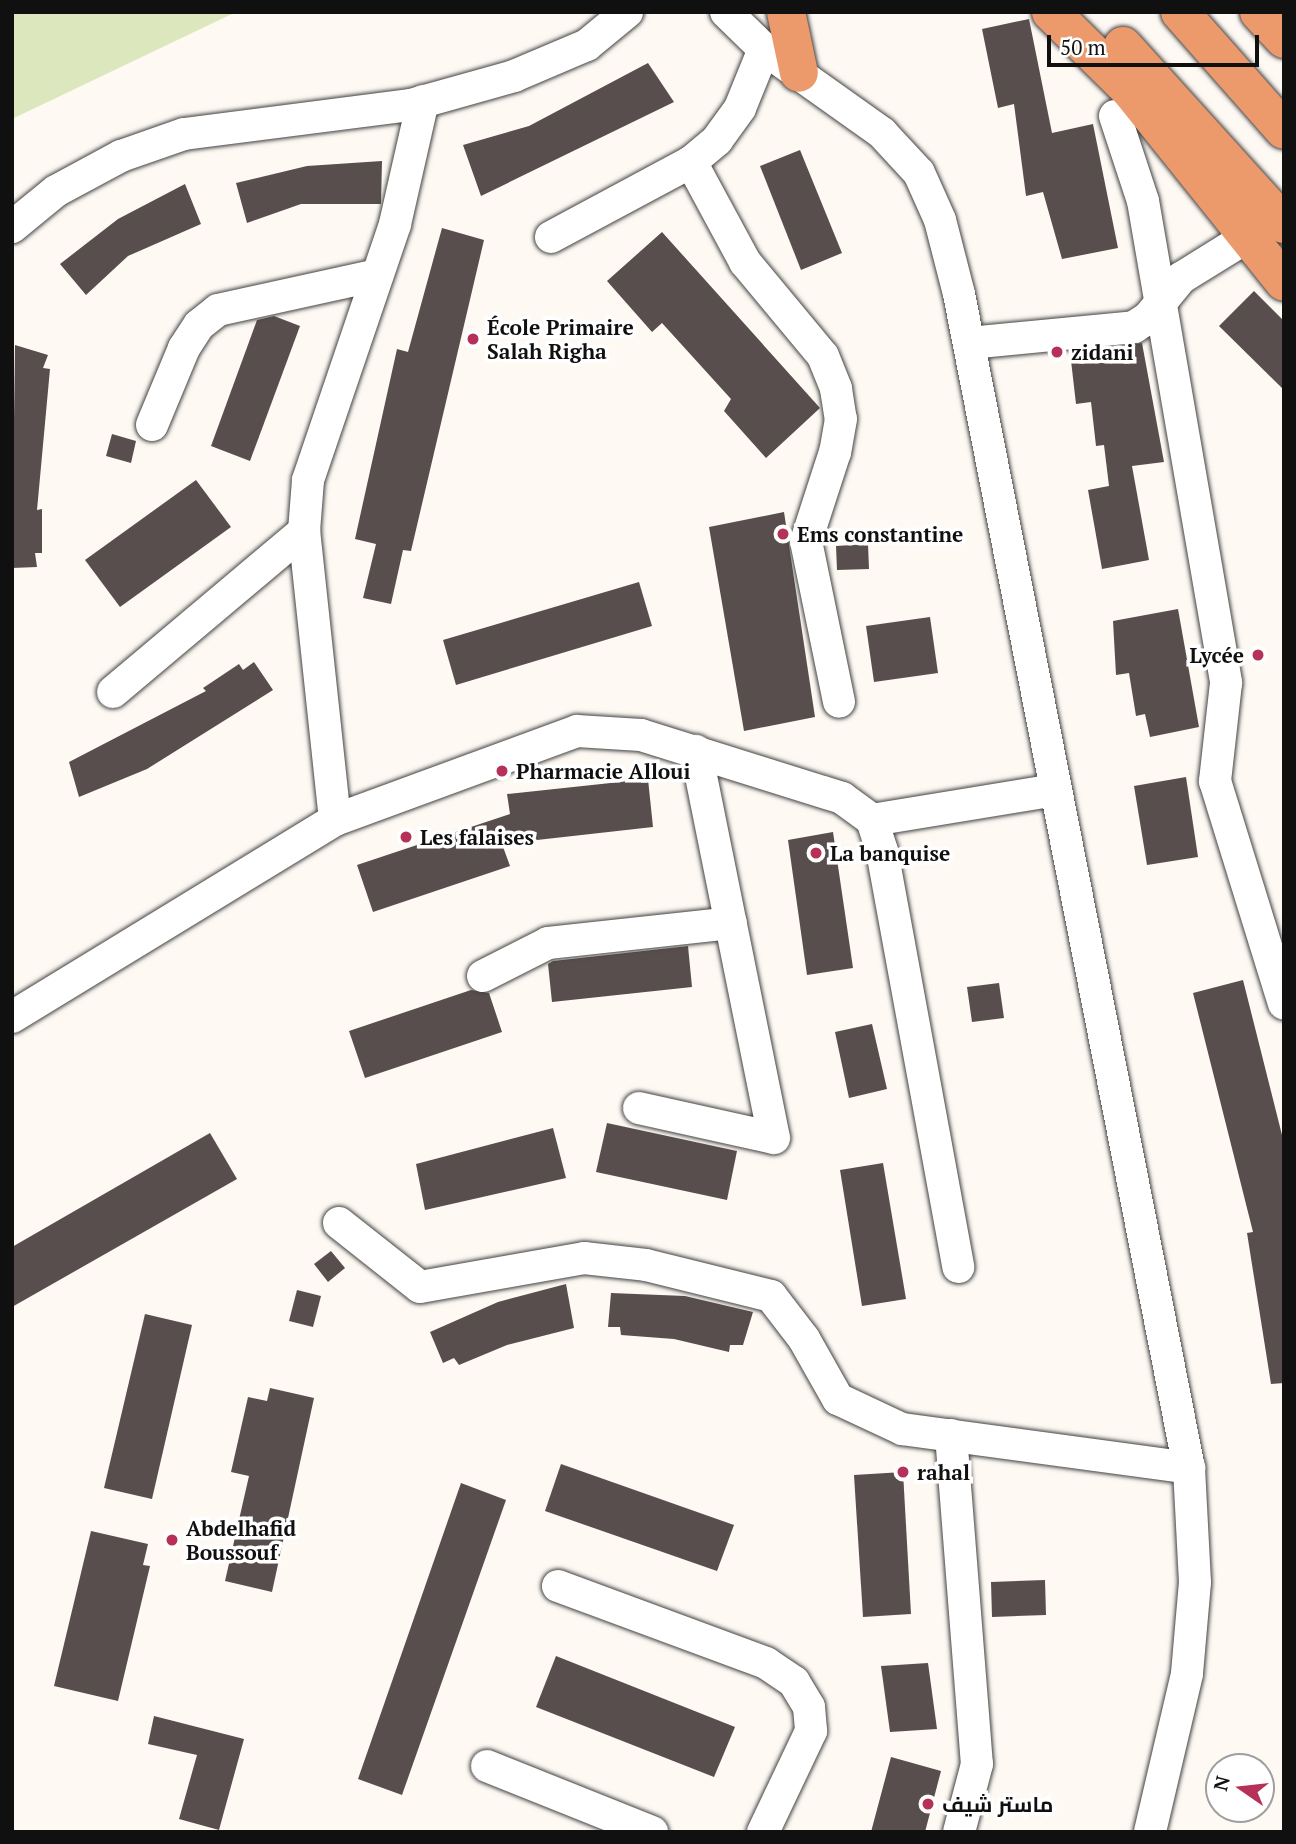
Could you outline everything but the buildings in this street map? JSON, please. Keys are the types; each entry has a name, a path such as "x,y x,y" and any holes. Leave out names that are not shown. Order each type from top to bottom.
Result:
{"highway":[{"path":"786,12 799,73"},
{"path":"1051,12 1132,92 1284,282"},
{"path":"1088,12 1203,130 1284,224"},
{"path":"1180,12 1284,130"},
{"path":"1259,12 1284,40"}],"street":[{"path":"12,227 56,191 121,156 184,134 423,101 514,76 587,45 627,12"},
{"path":"726,12 764,50 882,133 919,173 940,220 969,343 1189,1468 1195,1582 1187,1674 1150,1832"},
{"path":"551,237 691,162 717,140 740,108 764,50"},
{"path":"335,820 304,531 308,480 377,275 423,101"},
{"path":"1115,116 1136,171 1226,683 1215,781 1284,1004"},
{"path":"691,162 745,262 823,356 836,389 841,419 835,452 806,541 839,702"},
{"path":"969,343 1133,327 1148,318 1160,300 1181,278 1247,237"},
{"path":"152,425 184,348 199,325 218,310 377,275"},
{"path":"113,692 304,531"},
{"path":"12,1017 335,820 577,731 611,730 696,751 842,798 872,820 883,851 958,1268"},
{"path":"639,1108 774,1138 696,751"},
{"path":"872,820 1056,790"},
{"path":"483,976 548,943 731,923"},
{"path":"339,1223 420,1287 584,1258 646,1265 771,1296 804,1339 838,1399 902,1429 1189,1468"},
{"path":"951,1435 977,1764 959,1832"},
{"path":"558,1586 766,1663 794,1682 809,1707 811,1731 763,1832"},
{"path":"487,1766 652,1832"}],"green space":[{"path":"12,12 236,12 12,119"}],"place":[{"name":"École Primaire Salah Righa","path":"473,339"},
{"name":"zidani","path":"1057,352"},
{"name":"Ems constantine","path":"783,534"},
{"name":"Lycée","path":"1258,655"},
{"name":"Pharmacie Alloui","path":"502,771"},
{"name":"Les falaises","path":"406,837"},
{"name":"La banquise","path":"816,853"},
{"name":"rahal","path":"903,1472"},
{"name":"Abdelhafid Boussouf","path":"172,1540"},
{"name":"ماستر شيف","path":"928,1804"}]}
